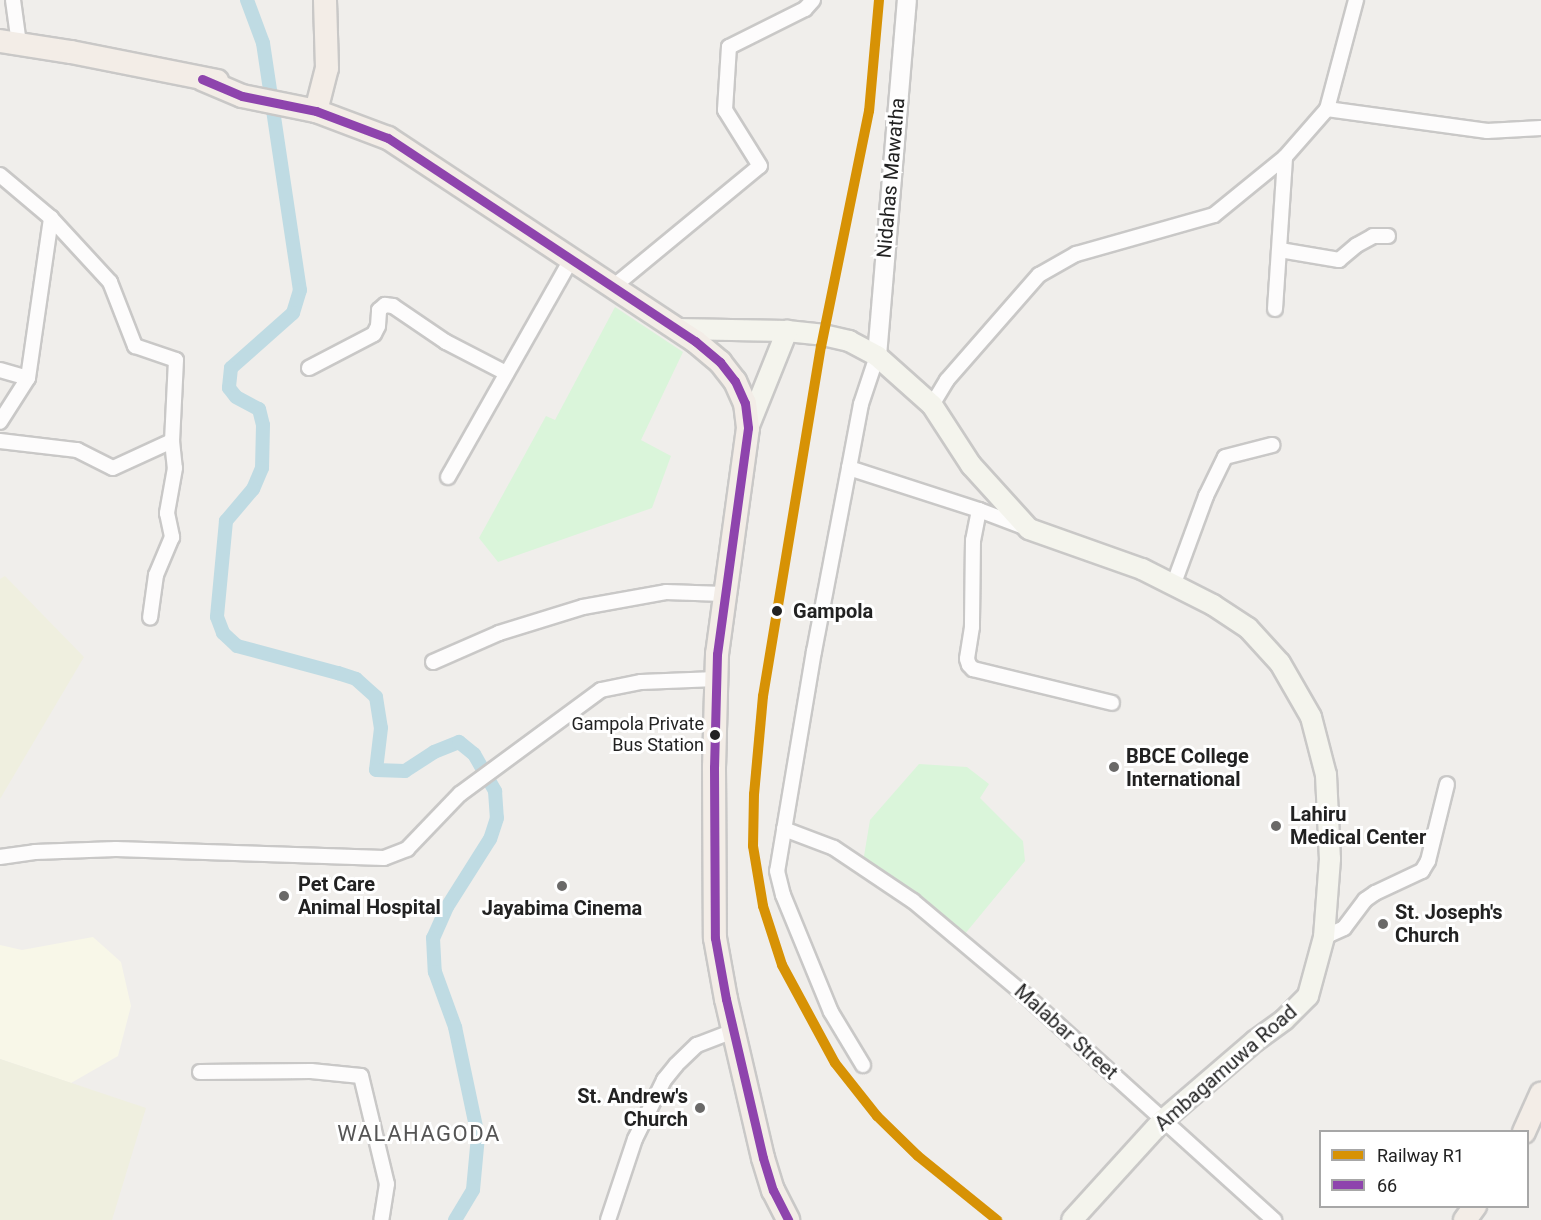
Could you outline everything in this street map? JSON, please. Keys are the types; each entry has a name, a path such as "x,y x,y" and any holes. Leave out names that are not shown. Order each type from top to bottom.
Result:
{"main road":[{"path":"316,104 335,84 327,68 325,0"},
{"path":"10,42 122,61 370,118 388,138 695,341 728,370 745,403 748,428"},
{"path":"676,329 787,331 849,341 877,356 932,405"},
{"path":"787,331 748,428 724,594 716,679 715,938 733,1031 768,1175 788,1220"},
{"name":"Ambagamuwa Road","path":"932,405 971,465 1029,529 1174,583 1213,604 1248,628 1280,663 1311,717 1326,774 1330,859 1324,937 1308,996 1284,1020 1255,1041 1163,1120 1072,1220"},
{"path":"1524,1130 1541,1094"}],"street":[{"path":"10,42 13,0"},
{"path":"613,287 760,166 725,110 729,47 805,9 813,0"},
{"name":"Nidahas Mawatha","path":"877,356 907,0"},
{"path":"932,405 947,380 1039,275 1076,254 1214,216 1285,157 1327,109 1356,0"},
{"path":"1327,109 1487,131 1541,128"},
{"path":"1275,309 1285,157"},
{"path":"0,175 51,218 110,282 135,346 176,360 172,441 175,468 167,513 172,537 156,575 150,618"},
{"path":"0,422 28,378 51,218"},
{"path":"1280,250 1339,260 1357,245 1373,236 1388,236"},
{"path":"448,477 571,260"},
{"path":"309,368 374,334 378,326 379,310 385,305 393,306 446,342 506,374"},
{"path":"863,1065 831,1012 783,895 777,871 861,404 877,356"},
{"path":"0,370 28,378"},
{"path":"0,441 77,450 113,468 172,441"},
{"path":"1174,583 1206,496 1225,457 1272,445"},
{"path":"849,468 979,510 1029,529"},
{"path":"979,510 973,540 972,627 967,659 969,665 973,669 1113,704"},
{"path":"433,662 499,633 583,607 666,592 724,594"},
{"path":"0,857 35,852 116,849 384,858 407,849 465,790 601,690 641,682 716,679"},
{"path":"1324,937 1349,924 1365,900 1375,892 1422,871 1428,861 1447,784"},
{"name":"Malabar Street","path":"784,829 813,838 913,901 1092,1055 1274,1220"},
{"path":"608,1220 635,1140 664,1080 675,1065 697,1045 733,1031"},
{"path":"200,1072 311,1071 361,1076 387,1184 381,1220"}],"shaded area":[{"path":"93,937 121,962 131,1006 118,1056 71,1083 0,1059 0,945 22,950"}],"green space":[{"path":"615,307 683,352 641,440 671,456 652,508 498,562 479,538 546,416 555,420"},
{"path":"5,576 84,657 0,799 0,579"},
{"path":"919,764 967,767 989,784 980,798 1023,841 1025,861 964,935 863,862 870,820"},
{"path":"0,1059 146,1108 112,1220 0,1220"}],"waterway":[{"path":"247,0 263,43 300,290 293,313 231,368 229,388 236,397 259,409 263,425 262,468 253,489 226,521 217,617 223,633 237,646 356,679 376,697 381,728 376,770 405,771 434,752 459,742 474,754 495,791 497,818 490,839 447,907 433,938 435,972 455,1027 478,1136 473,1190 455,1220"}],"rail line":[{"name":"R1","path":"879,0 869,111 821,346 763,696 754,794 753,846 763,906 782,965 835,1063 877,1116 918,1156 997,1220"}],"transit line":[{"name":"66","path":"202,79 242,96 316,111 388,138 695,341 720,362 735,381 745,403 748,428 717,654 714,767 715,938 726,999 763,1158 773,1190 788,1220"}],"place":[{"name":"Gampola","path":"777,611"},
{"name":"Gampola Private Bus Station","path":"715,735"},
{"name":"BBCE College International","path":"1114,767"},
{"name":"Lahiru Medical Center","path":"1276,826"},
{"name":"Jayabima Cinema","path":"562,886"},
{"name":"Pet Care Animal Hospital","path":"284,896"},
{"name":"St. Joseph's Church","path":"1383,924"},
{"name":"St. Andrew's Church","path":"700,1108"}],"district":[{"name":"WALAHAGODA","path":"419,1134"}]}
